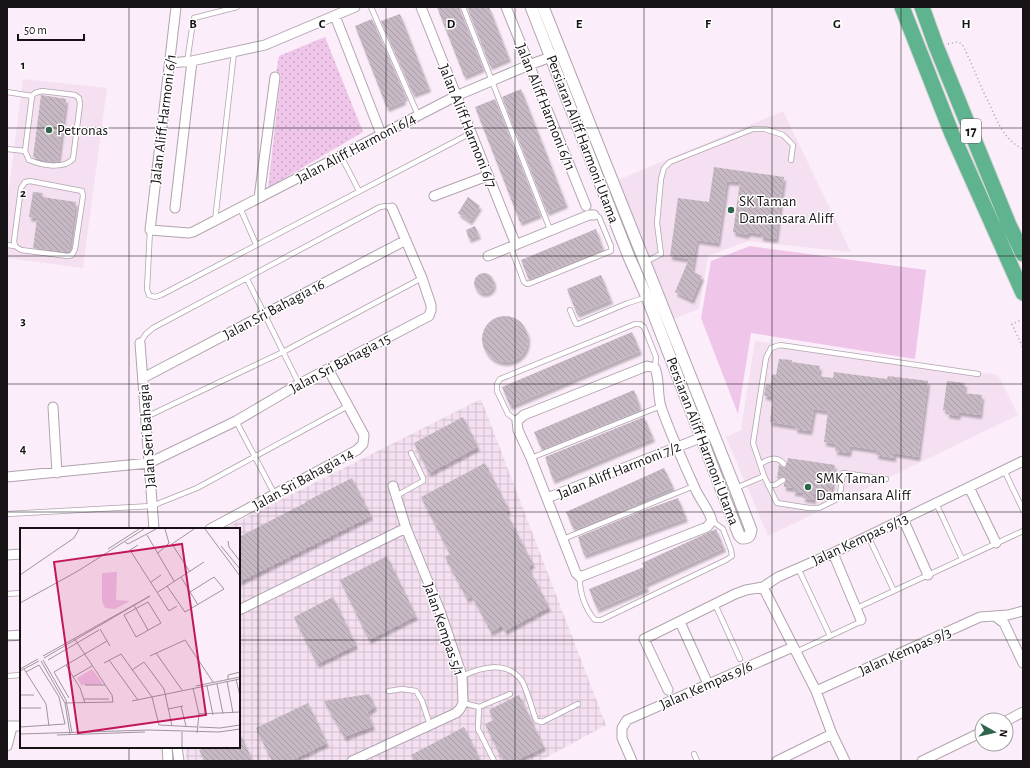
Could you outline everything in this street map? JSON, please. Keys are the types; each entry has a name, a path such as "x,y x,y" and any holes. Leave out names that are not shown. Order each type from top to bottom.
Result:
{"highway":[{"name":"17","path":"902,7 952,134 1023,293"},
{"name":"17","path":"922,7 936,46 1003,211 1023,254"}],"street":[{"name":"Jalan Aliff Harmoni 6/1","path":"150,230 176,7"},
{"path":"170,63 190,62 265,45 355,7"},
{"name":"Jalan Aliff Harmoni 6/7","path":"421,7 471,133 513,246"},
{"name":"Jalan Aliff Harmoni 6/11","path":"506,7 586,206"},
{"name":"Persiaran Aliff Harmoni Utama","path":"531,7 556,55 645,262 751,530 748,538 742,538 739,535 647,297 629,257 556,55 543,7"},
{"path":"335,16 380,134"},
{"name":"Jalan Aliff Harmoni 6/4","path":"150,230 189,234 456,96 556,55"},
{"path":"175,208 190,62"},
{"path":"260,198 275,77"},
{"path":"434,196 487,176"},
{"name":"Jalan Sri Bahagia 15","path":"7,477 150,463 236,421 299,384 429,316 432,310 422,278 392,208"},
{"path":"488,256 594,215"},
{"name":"Jalan Sri Bahagia 16","path":"143,378 406,240"},
{"name":"Jalan Seri Bahagia","path":"140,343 154,528"},
{"path":"647,366 655,368 658,375 658,392 661,406 701,502 710,513 712,521 707,528 580,577 576,573 531,458 518,430 518,421 524,415 647,366"},
{"name":"Jalan Sri Bahagia 14","path":"212,528 357,450 363,444 364,435 328,369"},
{"path":"53,407 58,473"},
{"name":"Jalan Aliff Harmoni 7/2","path":"547,498 713,433"},
{"name":"Jalan Kempas 9/13","path":"763,587 778,577 833,553 1023,461"},
{"name":"Jalan Kempas 5/1","path":"393,486 406,528 440,611 462,676 463,703"},
{"path":"970,487 996,543"},
{"path":"903,519 928,575"},
{"path":"240,610 406,528"},
{"path":"833,553 861,620"},
{"path":"7,555 20,554"},
{"path":"668,690 644,639 746,590 763,587 816,691 844,761"},
{"name":"Jalan Kempas 9/3","path":"816,691 980,617 996,617 1023,611"},
{"path":"996,617 1004,623 1023,663"},
{"path":"680,622 708,684"},
{"path":"7,636 20,635"},
{"name":"Jalan Kempas 9/6","path":"632,761 622,738 622,728 627,720 708,684 794,649"},
{"path":"352,761 456,713 463,703"},
{"path":"7,746 13,726"},
{"path":"777,761 832,734"},
{"path":"922,761 974,736"},
{"path":"167,748 168,761"},
{"path":"177,748 179,761"}],"lane":[{"path":"190,62 192,22 194,18 237,7"},
{"path":"371,7 418,115"},
{"path":"463,7 551,232"},
{"path":"215,221 234,52"},
{"path":"7,92 32,96 35,93 42,91 75,95 79,98 80,104 73,159 62,166 36,163 29,160 25,151 32,96"},
{"path":"645,262 661,254 657,223 661,179 664,168 670,162 753,129 765,130 784,135 793,145 791,160"},
{"path":"150,230 147,290 149,295 152,297 161,295 256,244 471,133"},
{"path":"7,149 25,151"},
{"path":"341,156 359,191"},
{"path":"7,245 15,246 21,250 68,256 72,255 75,249 83,196 82,191 30,181 25,182 21,188 14,241 15,246"},
{"path":"140,343 146,334 153,328 380,207 386,206 392,208"},
{"path":"240,208 256,244"},
{"path":"513,246 524,282 527,284 532,284 611,251 611,246 599,217 594,215"},
{"path":"247,278 299,384"},
{"path":"146,417 283,352 422,278"},
{"path":"570,310 576,324 578,324 628,303 647,297"},
{"path":"518,421 508,414 498,391 497,384 500,380 636,324 640,324 644,327 656,357 655,368"},
{"path":"886,479 843,473 840,494 837,499 819,508 777,503 764,476 753,443 766,358 771,348 780,345 978,374"},
{"path":"7,514 152,506 197,488 348,406"},
{"path":"531,458 661,406"},
{"path":"236,421 275,495"},
{"path":"396,496 423,481 411,453"},
{"path":"760,464 769,459 775,458 784,464"},
{"path":"1004,470 1023,510"},
{"path":"735,488 764,476"},
{"path":"768,486 775,485 783,480"},
{"path":"563,539 694,486"},
{"path":"936,503 962,560"},
{"path":"580,577 579,586 589,614 595,620 601,620 732,556 723,529 712,521"},
{"path":"857,608 1023,531"},
{"path":"868,536 894,591"},
{"path":"798,568 830,636"},
{"path":"7,594 20,593"},
{"path":"715,604 740,659"},
{"path":"794,649 830,636 860,622 861,620"},
{"path":"462,676 477,670 498,667 512,671 522,682 536,720 539,722 542,722 578,704"},
{"path":"7,676 20,675"},
{"path":"389,691 402,689 416,691 422,701 430,725"},
{"path":"463,703 479,707 510,694"},
{"path":"479,707 478,729 494,761"},
{"path":"694,754 697,761"}],"path":[{"path":"957,42 962,44 998,122 1011,141 1016,146 1023,149"},
{"path":"1023,319 1012,324 1023,348"}],"shaded area":[{"path":"325,37 363,132 268,188 281,74 276,73 279,56"},
{"path":"23,79 107,88 83,268 7,258 7,204"},
{"name":"SK Taman Damansara Aliff","path":"783,111 851,252 748,241 708,256 699,309 673,319 618,180"},
{"path":"750,246 926,270 915,359 751,333 738,414 701,318 711,261"},
{"name":"SMK Taman Damansara Aliff","path":"755,341 998,375 1018,415 768,536 726,437 741,430"},
{"path":"481,399 606,725 540,761 186,761 185,748 240,748 240,528 225,528"}],"building":[{"path":"437,7 459,7 483,68 464,76"},
{"path":"467,7 489,7 509,58 490,66"},
{"path":"400,14 429,88 413,94 381,21"},
{"path":"372,19 406,97 403,98 404,101 387,108 355,26"},
{"path":"521,89 566,204 547,212 502,97"},
{"name":"Petronas","path":"41,95 66,99 58,162 46,161 33,157"},
{"path":"495,99 540,214 520,222 475,107"},
{"path":"714,167 784,177 776,239 761,237 761,234 748,232 747,235 733,232 740,182 727,181 718,243 697,240 692,271 702,276 692,300 675,292 689,259 670,256 678,198 709,202"},
{"path":"33,192 43,193 42,197 76,202 69,252 33,248 37,218 29,217"},
{"path":"468,197 480,206 470,221 458,213"},
{"path":"475,226 479,235 469,239 466,230"},
{"path":"596,229 603,249 529,280 521,260"},
{"path":"484,273 491,276 494,283 491,290 484,293 477,290 474,283 477,276"},
{"path":"601,275 611,300 577,314 567,289"},
{"path":"505,316 518,320 524,326 528,339 524,352 518,358 505,362 492,358 486,352 482,339 486,326 492,320"},
{"path":"632,332 640,351 510,406 502,387"},
{"path":"779,359 792,360 792,362 820,366 818,376 833,378 834,372 887,379 888,376 928,381 918,457 894,453 894,458 876,455 877,450 850,446 849,453 835,451 836,444 824,442 828,411 814,409 810,431 795,429 796,426 770,422 773,397 764,396 766,384 771,385 772,374 776,375"},
{"path":"947,381 965,383 964,393 982,395 980,415 959,412 958,416 947,414 947,410 943,410"},
{"path":"634,390 641,410 542,450 534,432"},
{"path":"463,417 478,447 429,473 414,443"},
{"path":"644,417 653,438 553,480 545,457"},
{"path":"788,458 835,465 831,494 814,494 814,500 803,498 804,493 793,492 794,488 784,487 786,478 782,476 777,479 779,464 786,467"},
{"path":"485,463 509,510 506,512 533,564 528,567 549,607 505,631 502,626 491,632 472,596 467,599 445,557 450,554 421,497"},
{"path":"664,468 673,487 635,503 636,505 574,530 566,512"},
{"path":"352,478 371,516 240,582 240,536"},
{"path":"678,498 686,518 584,555 578,537"},
{"path":"716,529 724,548 645,584 647,588 597,609 589,589 644,567 642,563"},
{"path":"387,556 416,616 369,640 340,580"},
{"path":"333,597 356,645 317,664 294,617"},
{"path":"369,694 375,707 367,712 373,726 344,737 324,701"},
{"path":"519,695 544,747 515,761 503,761 485,724 494,720 489,710"},
{"path":"308,703 327,743 290,761 272,761 256,728"},
{"path":"464,727 481,761 414,761 411,755"},
{"path":"240,734 253,761 205,761 199,750 203,748 240,748"}],"place":[{"name":"Petronas","path":"49,130"},
{"name":"SK Taman Damansara Aliff","path":"731,210"},
{"name":"SMK Taman Damansara Aliff","path":"808,487"}]}
